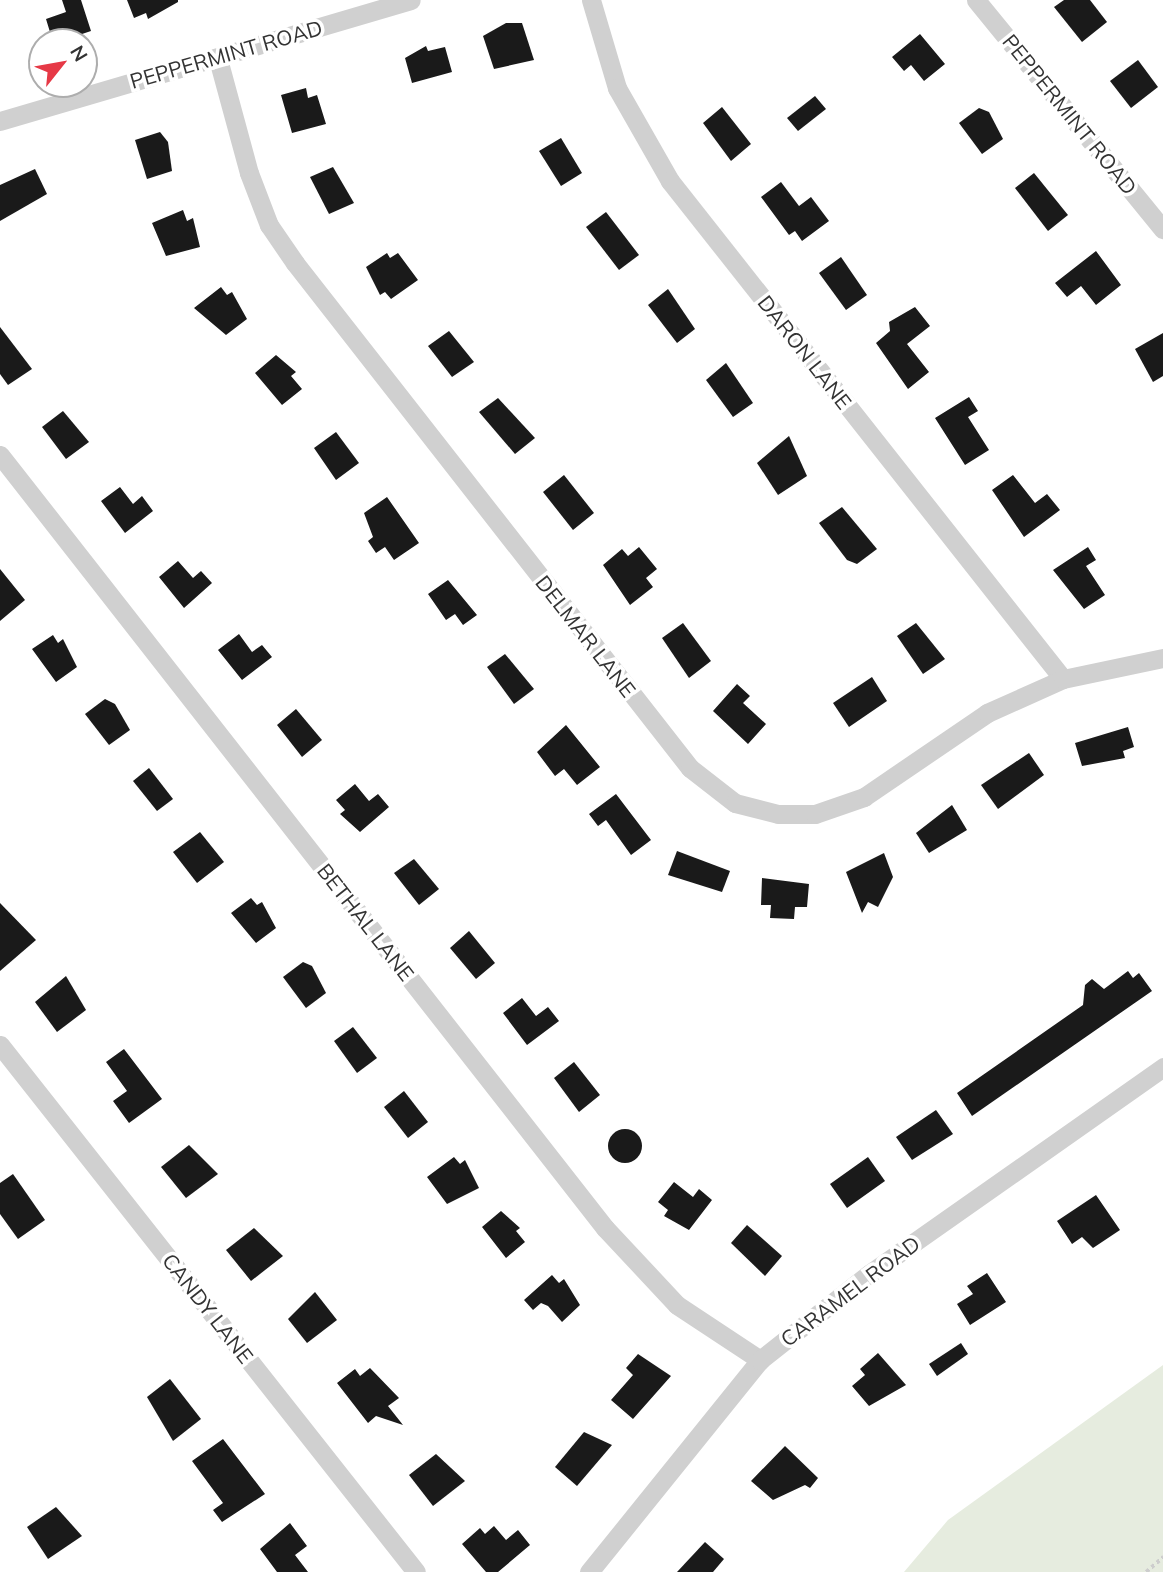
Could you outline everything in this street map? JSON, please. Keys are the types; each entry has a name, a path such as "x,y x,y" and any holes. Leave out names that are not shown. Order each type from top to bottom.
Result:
{"street":[{"name":"PEPPERMINT ROAD","path":"0,121 218,59 409,0"},
{"name":"DARON LANE","path":"591,0 617,88 670,181 1063,679"},
{"name":"PEPPERMINT ROAD","path":"976,0 1163,229"},
{"name":"DELMAR LANE","path":"218,59 249,173 270,225 296,264 690,768 735,803 778,814 815,814 864,797 986,713 1063,679 1163,658"},
{"name":"BETHAL LANE","path":"0,455 605,1228 677,1305 760,1360"},
{"name":"CANDY LANE","path":"0,1045 416,1572"},
{"name":"CARAMEL ROAD","path":"589,1572 760,1360 869,1273 1163,1067"}],"path":[{"path":"1146,1572 1163,1557"}],"shaded area":[{"path":"1163,1365 1163,1572 904,1572 948,1520"}],"building":[{"path":"62,0 81,0 90,28 49,28 46,19 66,12"},
{"path":"127,0 178,2 148,19 146,13 134,18"},
{"path":"1064,0 1090,0 1107,22 1082,42 1054,7"},
{"path":"506,23 522,23 534,60 494,69 483,36"},
{"path":"920,34 945,64 924,81 911,65 904,71 892,57"},
{"path":"426,46 428,51 445,47 452,72 412,83 405,58"},
{"path":"1138,60 1158,87 1131,108 1110,81"},
{"path":"306,88 308,98 317,95 326,124 292,133 281,95"},
{"path":"815,96 826,109 798,131 787,118"},
{"path":"722,107 751,144 731,161 703,123"},
{"path":"979,108 989,112 1003,139 982,154 959,123"},
{"path":"160,132 168,142 172,171 147,179 135,140"},
{"path":"561,138 582,173 561,186 539,151"},
{"path":"333,167 354,203 329,214 310,177"},
{"path":"35,169 47,194 0,221 0,185"},
{"path":"1034,173 1068,215 1048,231 1015,188"},
{"path":"781,182 799,206 811,197 829,221 802,241 795,231 789,235 761,197"},
{"path":"183,210 187,221 193,218 200,247 166,256 152,223"},
{"path":"606,212 639,255 619,270 586,227"},
{"path":"1096,251 1121,285 1096,305 1081,286 1067,297 1055,283"},
{"path":"387,253 390,258 398,253 418,280 391,299 385,292 380,295 366,267"},
{"path":"841,257 867,295 846,310 819,273"},
{"path":"221,287 227,295 232,292 247,319 226,335 194,308"},
{"path":"668,289 695,329 677,343 648,305"},
{"path":"915,307 930,326 907,344 929,372 908,389 876,343 890,331 889,322"},
{"path":"0,327 32,369 8,385 0,374"},
{"path":"449,331 474,362 452,377 428,346"},
{"path":"1163,333 1163,376 1153,382 1135,349"},
{"path":"276,355 296,372 291,376 302,389 282,405 255,373"},
{"path":"726,363 753,403 733,417 706,380"},
{"path":"969,397 978,411 968,417 989,450 965,465 935,418"},
{"path":"498,398 535,438 515,454 479,412"},
{"path":"63,411 89,442 66,459 42,427"},
{"path":"336,432 359,463 336,480 314,448"},
{"path":"789,436 807,476 778,495 757,463"},
{"path":"564,475 594,513 573,530 543,492"},
{"path":"1013,475 1035,503 1047,494 1060,510 1024,537 992,490"},
{"path":"120,487 133,504 142,496 153,511 125,533 101,501"},
{"path":"387,497 419,543 394,560 385,547 376,553 368,541 373,537 364,513"},
{"path":"842,507 877,549 857,564 847,560 819,523"},
{"path":"639,547 657,569 646,578 653,587 630,605 603,565 622,549 628,556"},
{"path":"1088,547 1096,560 1086,566 1105,595 1084,609 1053,570"},
{"path":"178,561 193,578 201,571 212,583 184,608 159,577"},
{"path":"0,569 25,600 0,621"},
{"path":"448,580 477,615 463,625 455,614 446,620 428,594"},
{"path":"683,623 711,661 689,678 662,638"},
{"path":"916,623 945,659 923,674 897,636"},
{"path":"239,634 252,652 262,645 272,657 242,680 218,650"},
{"path":"53,635 58,643 63,639 77,667 56,682 32,649"},
{"path":"505,654 534,689 514,704 487,667"},
{"path":"872,677 887,701 849,727 833,703"},
{"path":"737,684 750,696 743,703 766,724 748,744 713,711"},
{"path":"105,699 115,704 130,730 109,745 85,714"},
{"path":"296,709 322,740 302,757 277,725"},
{"path":"566,725 600,767 577,785 564,769 555,776 537,752"},
{"path":"1128,727 1134,747 1123,751 1125,758 1082,766 1075,743"},
{"path":"1029,753 1044,775 998,809 981,785"},
{"path":"149,768 173,799 157,811 133,781"},
{"path":"355,784 369,801 378,794 389,807 360,832 340,814 345,810 336,800"},
{"path":"616,794 651,840 631,855 606,820 598,826 589,814"},
{"path":"952,805 967,830 929,853 916,833"},
{"path":"200,832 224,862 197,883 173,852"},
{"path":"677,851 730,871 722,892 668,875"},
{"path":"884,853 893,877 878,907 868,902 862,913 846,872"},
{"path":"414,859 439,889 419,905 394,873"},
{"path":"762,878 809,884 807,907 795,907 794,919 770,918 771,905 761,905"},
{"path":"251,898 257,905 262,902 276,928 256,943 231,913"},
{"path":"0,903 36,940 0,971"},
{"path":"469,931 495,963 476,979 450,948"},
{"path":"303,962 312,966 326,993 306,1008 283,977"},
{"path":"1128,971 1133,978 1139,973 1152,991 972,1116 957,1093 1083,1005 1085,985 1092,979 1104,989"},
{"path":"66,976 86,1010 57,1032 35,1002"},
{"path":"522,998 536,1016 548,1007 559,1021 527,1045 503,1013"},
{"path":"353,1027 377,1058 357,1073 334,1041"},
{"path":"124,1049 162,1099 129,1123 113,1101 127,1091 106,1062"},
{"path":"574,1062 600,1095 579,1112 554,1078"},
{"path":"404,1091 428,1122 408,1138 384,1107"},
{"path":"936,1110 953,1134 912,1160 896,1137"},
{"path":"625,1129 637,1134 642,1146 637,1158 625,1163 613,1158 608,1146 613,1134"},
{"path":"189,1145 218,1174 186,1198 161,1167"},
{"path":"454,1157 460,1164 465,1160 479,1188 447,1204 427,1177"},
{"path":"868,1157 885,1181 847,1208 830,1184"},
{"path":"13,1174 45,1220 18,1239 0,1214 0,1183"},
{"path":"674,1182 693,1197 699,1189 712,1200 689,1230 664,1216 668,1210 658,1202"},
{"path":"1096,1195 1120,1230 1093,1248 1082,1237 1072,1244 1057,1221"},
{"path":"501,1211 520,1228 516,1231 525,1242 506,1258 482,1227"},
{"path":"747,1225 782,1256 765,1276 731,1243"},
{"path":"254,1228 283,1256 251,1281 226,1250"},
{"path":"987,1273 1006,1302 970,1325 957,1304 973,1294 967,1286"},
{"path":"552,1275 559,1283 564,1279 580,1305 562,1322 548,1306 541,1303 533,1310 524,1300"},
{"path":"315,1292 337,1320 307,1343 288,1319"},
{"path":"961,1343 968,1354 937,1376 929,1364"},
{"path":"878,1353 906,1385 869,1406 852,1386 865,1375 860,1369"},
{"path":"638,1354 671,1376 633,1419 611,1400 633,1375 626,1368"},
{"path":"370,1368 399,1398 388,1406 403,1425 376,1416 368,1423 337,1383 355,1369 360,1376"},
{"path":"170,1379 201,1419 173,1441 147,1397"},
{"path":"584,1432 612,1445 577,1486 555,1467"},
{"path":"223,1439 265,1494 222,1522 213,1510 223,1503 192,1461"},
{"path":"785,1446 818,1478 810,1488 805,1485 773,1500 751,1481"},
{"path":"436,1454 465,1481 433,1506 409,1475"},
{"path":"56,1507 82,1536 48,1559 27,1527"},
{"path":"290,1523 307,1546 295,1555 308,1572 277,1572 260,1549"},
{"path":"494,1526 506,1540 518,1530 530,1545 498,1572 486,1572 462,1544 480,1528 485,1534"},
{"path":"705,1542 724,1559 713,1572 677,1572"}]}
